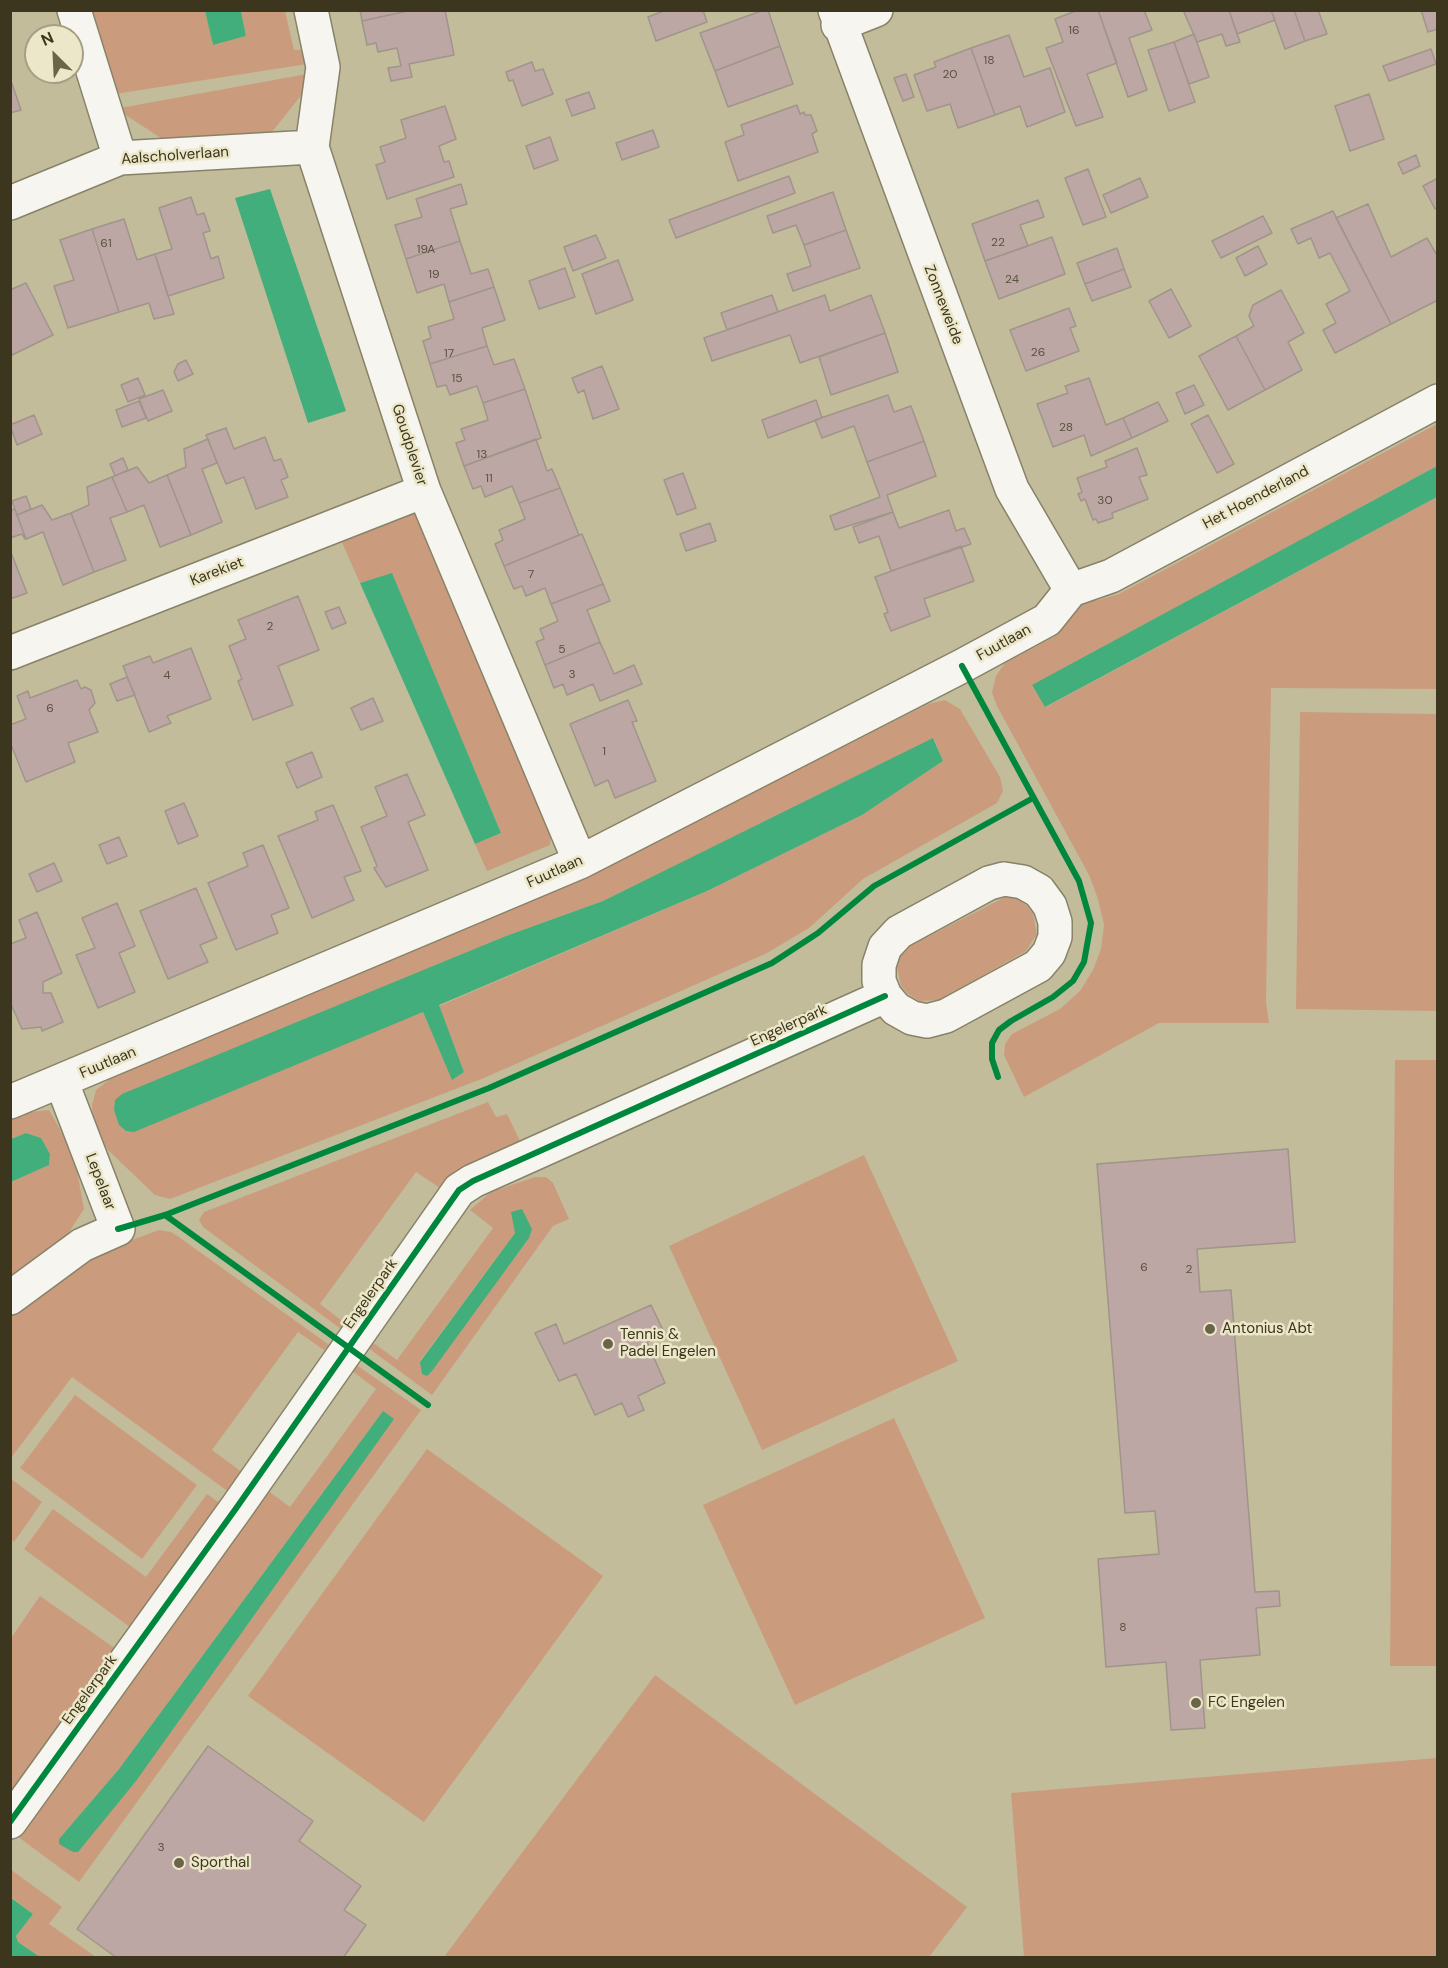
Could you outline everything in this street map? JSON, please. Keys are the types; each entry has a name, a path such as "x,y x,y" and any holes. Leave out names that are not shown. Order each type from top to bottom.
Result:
{"street":[{"path":"74,10 120,158"},
{"name":"Goudplevier","path":"311,10 323,66 312,147 424,491 580,862"},
{"path":"836,18 876,10"},
{"name":"Zonneweide","path":"836,18 1012,489 1071,590"},
{"name":"Aalscholverlaan","path":"10,203 120,158 312,147"},
{"name":"Het Hoenderland","path":"1071,590 1111,576 1437,401"},
{"name":"Karekiet","path":"10,653 424,491"},
{"name":"Fuutlaan","path":"10,1102 62,1083 580,862 1047,620 1071,590"},
{"path":"1004,879 1023,882 1039,891 1050,906 1055,937 1049,953 1038,966 957,1011 927,1021 912,1018 896,1009 885,996 879,981 879,964 885,947 899,932 989,883 1004,879"},
{"name":"Engelerpark","path":"10,1822 237,1507 459,1190 492,1172 885,996"},
{"name":"Lepelaar","path":"10,1298 82,1245 118,1229 62,1083"}],"shaded area":[{"path":"90,11 205,11 213,45 246,36 241,11 285,11 294,50 306,49 307,64 115,94"},
{"path":"205,11 241,11 246,36 213,45"},
{"path":"307,74 307,88 272,132 164,140 121,112 120,108"},
{"path":"270,189 346,411 308,423 235,198"},
{"path":"1437,424 1437,466 1032,686 1046,707 1437,497 1437,689 1271,688 1266,1002 1269,1023 1159,1023 1024,1097 1004,1055 1005,1044 1012,1034 1060,1009 1080,991 1093,970 1101,949 1104,925 1089,875 997,706 992,693 996,676 1005,663 1054,637 1085,600 1099,600 1119,594"},
{"path":"1437,466 1437,497 1045,707 1032,685"},
{"path":"412,499 551,823 550,845 487,871 475,844 501,833 392,574 360,583 336,529"},
{"path":"392,573 501,833 475,844 360,583"},
{"path":"945,700 960,709 1000,777 1003,791 997,803 863,879 809,928 767,953 484,1078 170,1199 155,1195 108,1150 93,1125 92,1105 96,1090 114,1076 584,878 928,704","holes":["934,739 943,761 862,815 707,891 439,1006 464,1072 452,1079 423,1012 120,1125 114,1110 115,1100 506,936 603,901"]},
{"path":"1300,712 1437,714 1437,1011 1296,1009"},
{"path":"933,738 943,761 862,815 707,891 439,1005 464,1072 452,1080 423,1012 134,1132 126,1131 119,1125 114,1110 115,1100 122,1094 506,936 603,901"},
{"path":"1005,897 1017,899 1033,914 1037,934 1026,951 939,1000 919,1001 908,994 901,986 897,967 901,956 910,946"},
{"path":"1395,1060 1437,1060 1437,1666 1390,1666"},
{"path":"488,1102 496,1117 507,1114 520,1141 462,1167 440,1188 416,1172 320,1304 345,1323 341,1329 203,1227 199,1220 204,1212"},
{"path":"49,1110 74,1154 84,1209 66,1237 11,1280 11,1182 49,1165 50,1154 41,1138 26,1133 11,1139 11,1120 31,1112"},
{"path":"26,1133 41,1138 50,1154 49,1165 11,1182 11,1139"},
{"path":"864,1155 958,1361 762,1450 669,1246"},
{"path":"535,1177 546,1177 553,1183 569,1219 553,1226 432,1395 367,1347 372,1342 397,1360 493,1228 470,1210 491,1192","holes":["515,1233 529,1238 427,1376 420,1361"]},
{"path":"522,1209 532,1229 529,1238 432,1371 427,1376 422,1374 420,1362 515,1233 511,1212"},
{"path":"159,1230 171,1232 179,1237 329,1345 324,1350 298,1332 212,1450 243,1473 230,1493 72,1377 11,1458 11,1315 91,1255"},
{"path":"355,1364 421,1410 79,1882 17,1836 267,1490 290,1507 376,1389 351,1370","holes":["383,1411 73,1852 59,1839 119,1769"]},
{"path":"75,1395 197,1485 142,1559 20,1468"},
{"path":"383,1411 394,1419 136,1781 78,1852 73,1852 59,1844 59,1839 119,1769"},
{"path":"894,1418 985,1618 795,1705 703,1505"},
{"path":"427,1449 603,1576 424,1822 248,1696"},
{"path":"10,1478 42,1502 14,1542 11,1539"},
{"path":"207,1494 221,1504 131,1628 24,1549 53,1509 146,1577"},
{"path":"40,1596 116,1649 11,1795 11,1638"},
{"path":"655,1675 967,1907 929,1957 444,1957"},
{"path":"1437,1758 1437,1957 1024,1957 1011,1793"},
{"path":"10,1869 62,1907 49,1924 96,1957 40,1957 18,1942 16,1936 33,1914 11,1897"},
{"path":"10,1897 33,1914 16,1936 18,1942 40,1957 11,1957"}],"building":[{"path":"360,10 412,10 362,21"},
{"path":"412,10 445,10 454,55 409,64 412,77 391,81 388,68 401,66 397,48 378,52 376,43 367,45 362,21"},
{"path":"666,10 703,10 707,22 656,41 648,17"},
{"path":"768,10 780,46 715,71 700,33"},
{"path":"1078,10 1098,10 1117,63 1087,74 1103,117 1076,126 1046,48 1063,42 1055,19"},
{"path":"1098,10 1144,10 1152,30 1129,38 1147,90 1128,97"},
{"path":"1183,10 1229,10 1240,42 1226,46 1222,34 1197,42"},
{"path":"1229,10 1271,10 1275,20 1237,34"},
{"path":"1271,10 1294,10 1305,41 1285,49"},
{"path":"1294,10 1318,10 1327,34 1305,41"},
{"path":"1421,10 1438,10 1438,29 1428,32"},
{"path":"1194,34 1209,77 1189,84 1174,42"},
{"path":"1009,35 1024,77 1050,68 1065,112 1027,127 1020,106 995,115 971,48"},
{"path":"1174,42 1195,102 1169,111 1148,50"},
{"path":"780,46 793,84 728,107 715,71"},
{"path":"971,48 995,115 958,128 950,104 927,111 914,75 936,67 934,62"},
{"path":"1431,49 1436,64 1389,81 1383,66"},
{"path":"532,62 535,71 543,69 553,94 522,106 513,80 509,81 506,72"},
{"path":"906,74 914,97 903,101 894,78"},
{"path":"10,78 21,110 10,113"},
{"path":"589,92 595,108 572,116 566,100"},
{"path":"1369,94 1384,139 1350,151 1335,106"},
{"path":"797,105 800,114 804,112 805,115 811,115 817,131 812,134 818,152 738,181 725,142 744,135 741,125"},
{"path":"445,106 456,139 439,146 444,162 449,161 454,177 387,199 376,165 385,162 380,147 406,138 401,120"},
{"path":"653,130 659,147 622,160 616,143"},
{"path":"550,137 558,160 534,169 526,146"},
{"path":"1416,155 1420,166 1403,174 1398,163"},
{"path":"1088,169 1106,217 1083,225 1065,178"},
{"path":"789,176 795,193 676,238 669,220"},
{"path":"1140,178 1148,197 1111,213 1103,195"},
{"path":"1438,178 1438,207 1435,209 1423,186"},
{"path":"461,184 467,204 450,209 460,241 406,259 395,225 422,217 416,199"},
{"path":"833,192 846,230 804,245 796,225 773,233 767,216"},
{"path":"191,197 197,215 204,213 210,231 203,233 211,259 218,256 224,278 168,296 155,254 172,249 159,208"},
{"path":"1038,200 1044,217 1020,225 1028,246 985,261 972,224"},
{"path":"1368,204 1391,257 1427,238 1438,257 1438,300 1391,324 1336,218"},
{"path":"1333,211 1391,324 1335,353 1323,330 1336,323 1326,304 1350,291 1330,253 1319,258 1311,238 1298,244 1291,229"},
{"path":"1263,216 1272,233 1221,258 1212,241"},
{"path":"124,219 137,260 155,254 174,314 154,319 149,303 119,312 92,229"},
{"path":"92,229 119,312 68,328 54,286 74,280 60,240"},
{"path":"846,230 860,268 793,291 787,274 811,266 804,245"},
{"path":"596,235 606,258 573,271 564,247"},
{"path":"1052,237 1065,274 999,299 985,261"},
{"path":"460,241 471,274 488,269 494,287 449,302 444,284 417,293 406,259"},
{"path":"1258,246 1267,264 1245,276 1236,258"},
{"path":"1117,248 1124,269 1085,284 1077,263"},
{"path":"618,260 633,300 596,314 582,274"},
{"path":"565,268 575,297 539,309 529,281"},
{"path":"1124,269 1131,287 1092,301 1085,284"},
{"path":"26,283 53,335 10,356 10,290"},
{"path":"494,287 505,320 482,328 487,346 430,364 423,341 431,338 428,327 454,319 449,302"},
{"path":"1171,289 1191,326 1169,338 1149,301"},
{"path":"1281,290 1304,333 1288,342 1302,370 1265,390 1236,336 1254,326 1249,316 1253,305"},
{"path":"772,295 778,312 727,330 721,313"},
{"path":"825,295 830,311 871,295 885,333 800,363 790,335 712,361 704,338"},
{"path":"1069,308 1076,326 1070,328 1079,351 1026,371 1010,330"},
{"path":"885,333 898,372 831,395 819,357"},
{"path":"1236,336 1265,390 1228,410 1199,356"},
{"path":"487,346 494,365 514,359 525,389 483,403 477,386 450,395 446,385 437,387 430,364"},
{"path":"186,360 193,374 178,381 174,372 178,364"},
{"path":"602,366 619,409 593,419 584,390 578,393 572,378"},
{"path":"138,378 145,395 128,402 121,385"},
{"path":"1089,378 1106,425 1123,418 1132,438 1091,456 1084,435 1053,447 1037,404 1068,393 1065,386"},
{"path":"1194,385 1204,405 1185,414 1176,393"},
{"path":"525,389 541,438 464,466 456,443 465,440 461,429 488,420 483,403"},
{"path":"163,390 172,411 148,421 139,399"},
{"path":"888,395 894,412 911,406 924,441 867,462 854,426 822,438 815,420"},
{"path":"816,400 822,418 768,438 762,420"},
{"path":"139,401 146,418 122,427 116,410"},
{"path":"1158,402 1168,421 1132,438 1123,418"},
{"path":"34,415 42,434 17,445 10,425"},
{"path":"1208,415 1234,464 1217,473 1191,424"},
{"path":"226,428 234,449 265,437 274,461 281,459 288,477 281,480 288,497 256,509 244,477 226,484 206,435"},
{"path":"208,439 217,463 202,469 222,522 191,535 167,475 186,467 184,449"},
{"path":"536,439 547,471 552,469 560,488 519,503 512,486 485,497 481,486 473,489 464,466"},
{"path":"924,441 936,476 887,495 893,512 835,530 830,516 880,497 867,462"},
{"path":"1137,448 1147,475 1139,477 1148,499 1112,513 1113,518 1098,523 1096,519 1093,520 1085,499 1081,501 1078,494 1082,492 1077,478 1107,467 1105,461"},
{"path":"123,458 128,470 115,476 110,464"},
{"path":"137,467 149,483 167,475 191,535 160,547 144,505 127,512 112,477"},
{"path":"683,473 696,508 677,515 664,480"},
{"path":"112,477 127,512 110,518 126,560 94,572 71,513 89,505 87,487"},
{"path":"560,488 579,535 504,566 495,544 503,540 499,530 525,519 519,503"},
{"path":"26,496 31,509 17,515 12,501"},
{"path":"42,505 52,520 71,513 94,572 63,585 43,532 26,539 17,515"},
{"path":"15,509 26,539 22,534 10,538 10,511"},
{"path":"949,510 956,531 964,528 971,544 891,571 879,536 859,543 853,527 893,512 899,528"},
{"path":"710,523 716,541 686,551 680,534"},
{"path":"582,534 603,584 551,604 545,588 526,596 522,586 514,589 504,566"},
{"path":"961,546 974,581 924,599 930,616 891,631 884,614 888,612 875,577"},
{"path":"10,550 27,593 10,599"},
{"path":"603,584 610,601 587,610 600,642 545,665 536,642 544,639 540,629 558,621 551,604"},
{"path":"298,596 319,650 278,666 293,705 253,720 238,681 242,679 229,646 246,639 238,620"},
{"path":"339,607 346,623 332,629 325,612"},
{"path":"600,642 614,674 634,665 642,684 600,701 593,684 567,695 563,684 554,688 545,665"},
{"path":"191,648 211,699 167,716 171,723 149,732 123,666 150,656 153,663"},
{"path":"127,677 135,695 117,701 110,684"},
{"path":"77,680 81,689 85,687 91,690 95,703 89,710 98,732 68,743 75,762 26,782 10,742 10,725 26,719 17,696 28,691 30,698"},
{"path":"373,698 383,721 361,730 351,708"},
{"path":"628,700 637,721 632,722 656,781 615,798 608,780 595,786 570,724"},
{"path":"312,752 322,777 297,788 286,763"},
{"path":"407,774 425,815 408,822 428,870 386,887 374,868 377,866 361,827 387,816 375,787"},
{"path":"184,803 198,836 178,844 165,811"},
{"path":"333,805 361,871 344,877 354,900 312,918 278,836 318,820 315,812"},
{"path":"119,837 127,856 107,864 99,845"},
{"path":"263,845 289,908 271,915 278,933 236,950 208,883 248,866 243,853"},
{"path":"54,863 62,881 37,892 29,874"},
{"path":"196,888 217,938 200,945 208,962 168,979 140,911"},
{"path":"117,903 135,946 119,953 135,992 98,1008 76,955 95,948 82,918"},
{"path":"37,912 62,973 43,982 43,993 51,993 63,1022 42,1031 41,1027 22,1029 10,1002 10,944 26,938 19,920"},
{"path":"1288,1149 1295,1242 1197,1249 1200,1292 1231,1290 1255,1592 1279,1591 1280,1606 1256,1608 1260,1655 1200,1660 1205,1728 1171,1730 1166,1662 1106,1667 1098,1559 1159,1554 1155,1511 1125,1513 1097,1164"},
{"path":"651,1305 665,1334 647,1342 665,1383 638,1396 644,1410 628,1417 622,1403 595,1415 576,1374 559,1381 535,1333 556,1324 564,1344"},
{"path":"208,1746 313,1821 299,1841 361,1886 344,1910 366,1925 343,1958 117,1958 77,1929"}],"cycle path":[{"path":"962,666 1079,881 1091,923 1084,962 1073,981 1053,997 999,1030 992,1043 992,1059 998,1077"},
{"path":"118,1229 165,1215 489,1088 772,963 818,933 874,886 1033,798"},
{"path":"10,1822 237,1507 459,1190 473,1181 885,996"},
{"path":"165,1215 428,1405"}],"place":[{"name":"Antonius Abt","path":"1210,1329"},
{"name":"Tennis & Padel Engelen","path":"608,1344"},
{"name":"FC Engelen","path":"1196,1703"},
{"name":"Sporthal","path":"179,1863"}]}
